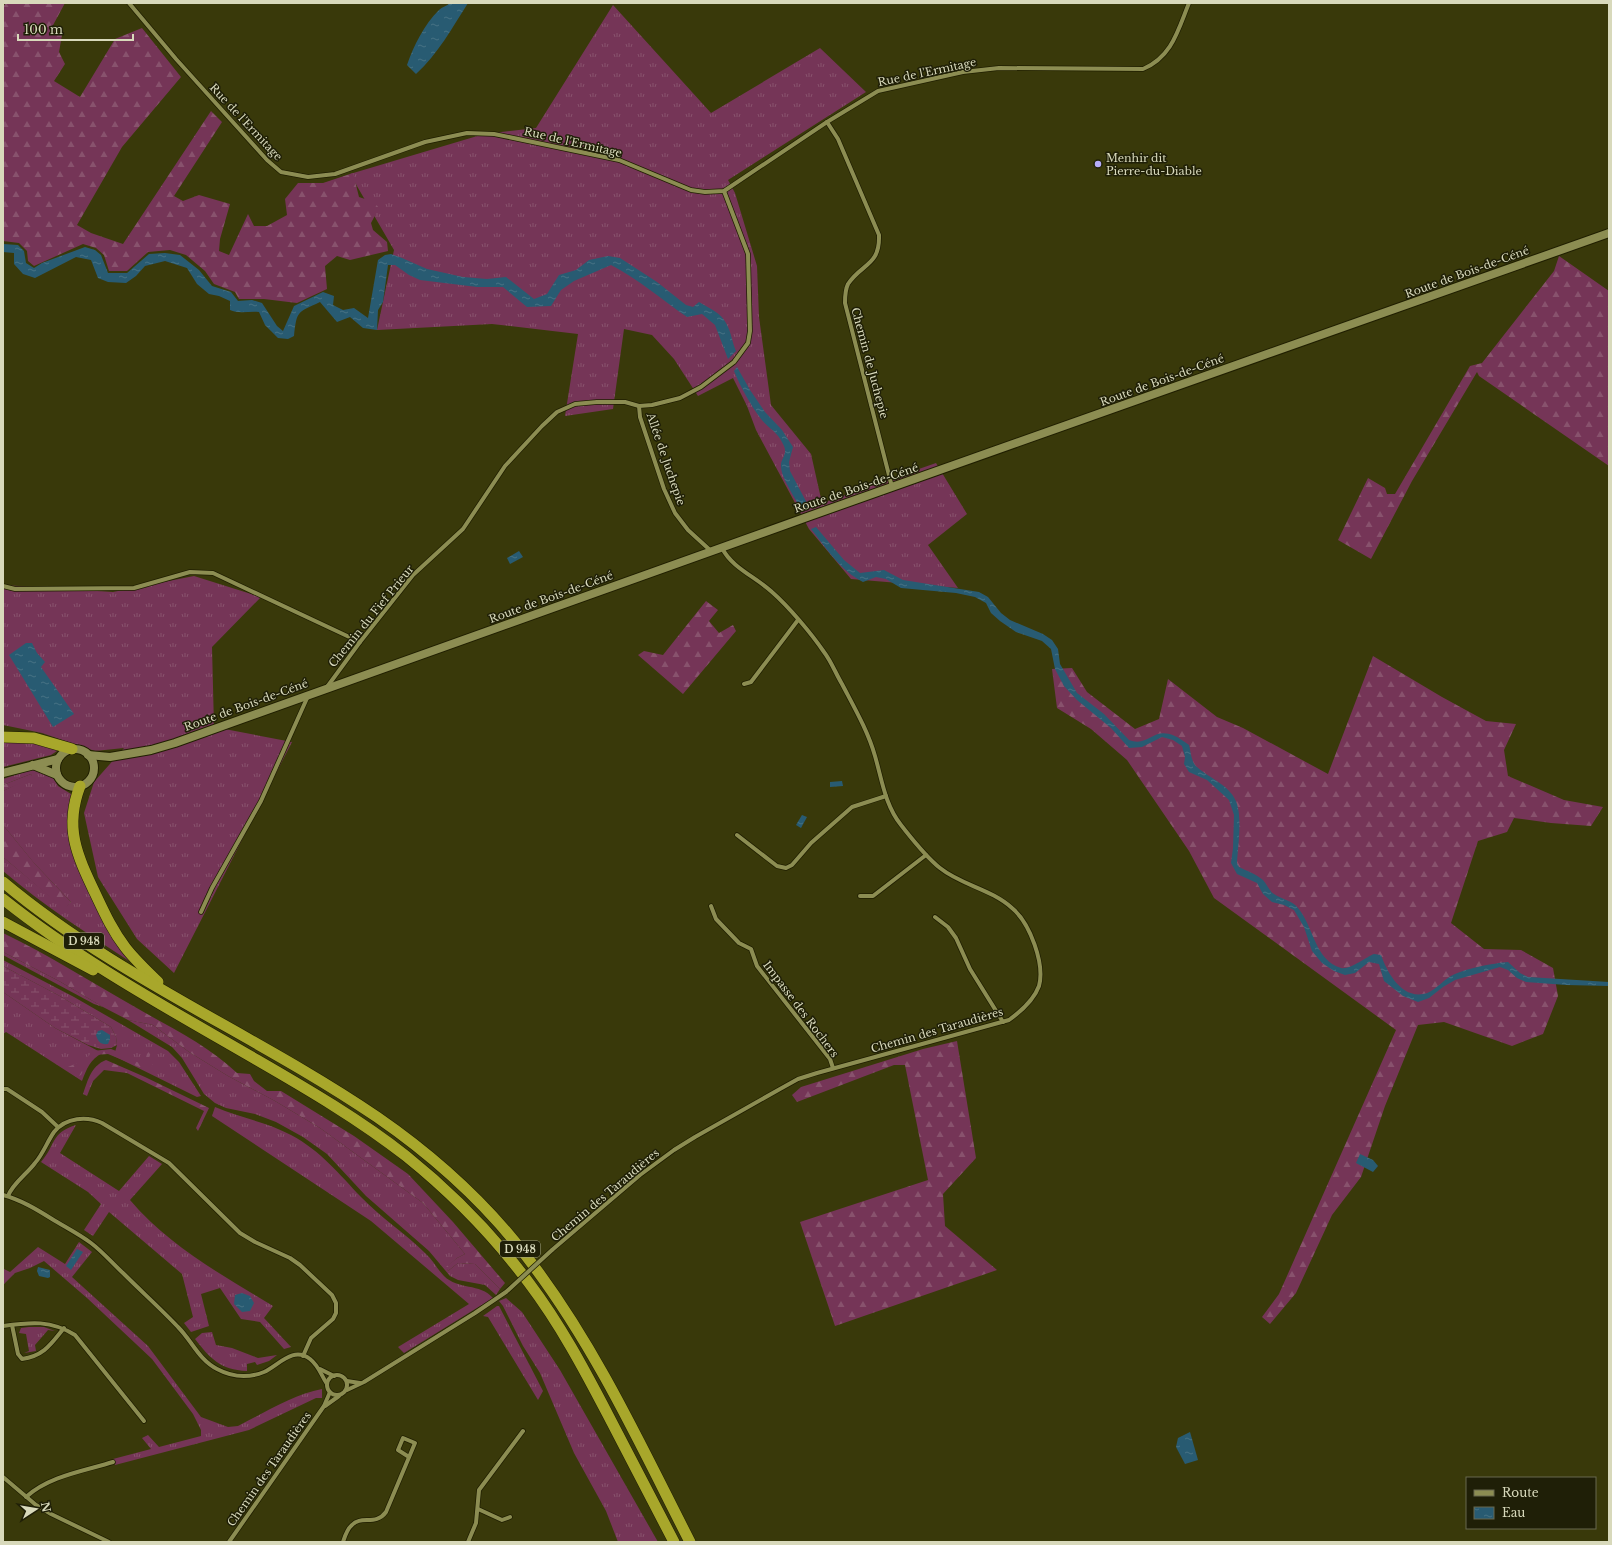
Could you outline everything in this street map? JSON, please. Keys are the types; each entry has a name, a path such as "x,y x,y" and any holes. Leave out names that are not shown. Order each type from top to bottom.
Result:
{"highway":[{"path":"3,737 34,738 72,749"},
{"path":"80,786 72,812 74,838 80,860 117,936 138,962 170,994"},
{"name":"D 948","path":"3,882 62,926 107,956 338,1091 377,1117 428,1156 484,1208 531,1262 574,1324 628,1421 690,1542"},
{"name":"D 948","path":"3,899 62,942 146,996 305,1088 372,1130 440,1185 472,1216 502,1249 530,1284 576,1354 674,1542"},
{"path":"3,922 73,960 146,996"}],"street":[{"name":"Rue de l'Ermitage","path":"129,3 267,160 281,172 308,177 335,174 425,142 467,133 494,134 619,160 691,190 705,192 724,191 827,122 878,91 963,72 999,68 1143,69 1158,60 1170,48 1189,3"},
{"name":"Chemin de Juchepie","path":"827,122 838,139 879,234 879,247 875,257 848,284 845,293 845,303 892,487"},
{"name":"Chemin du Fief Prieur","path":"327,688 360,642 413,575 463,529 505,466 557,412 575,404 597,402 625,402 640,406 652,406 680,398 701,387 734,362 748,343 750,331 748,254 724,191"},
{"name":"Route de Bois-de-Céné","path":"110,757 151,750 175,743 309,694 1609,233"},
{"name":"Allée de Juchepie","path":"640,406 640,417 664,489 675,512 688,530 711,552"},
{"name":"Chemin des Taraudières","path":"347,1390 475,1314 506,1292 552,1250 640,1175 695,1137 798,1079 833,1068 1003,1022 1014,1016 1030,1001 1039,986 1040,968 1035,947 1022,919 1012,908 986,892 947,873 926,855 900,824 886,796 875,755 860,721 825,652 772,591 740,568 724,553 722,548"},
{"path":"3,586 16,589 134,588 190,572 213,573 360,642"},
{"path":"744,684 751,682 798,620"},
{"path":"201,912 212,888 262,801 309,694"},
{"path":"57,775 56,764 58,759 62,754 72,749 84,751 88,755 94,768"},
{"path":"88,755 110,757"},
{"path":"33,765 57,775 69,786 80,786 89,780 94,768 110,757"},
{"path":"3,774 58,759"},
{"path":"737,835 777,866 786,868 792,865 811,843 852,807 886,796"},
{"path":"860,896 873,896 926,855"},
{"name":"Impasse des Rochers","path":"711,906 716,919 739,943 752,949 757,966 830,1059 833,1068"},
{"path":"935,917 948,927 956,938 970,969 1003,1022"},
{"path":"3,1090 7,1089 42,1112 58,1128"},
{"path":"8,1196 15,1185 39,1159 51,1136 58,1128 66,1123 76,1120 96,1120 175,1168 240,1233 255,1242 290,1258 300,1265 332,1295 336,1303 336,1313 333,1319 310,1338 303,1356"},
{"path":"3,1195 33,1208 92,1244 179,1328 205,1361 217,1369 225,1373 239,1376 256,1374 270,1369 293,1355 303,1356 310,1359 320,1370 330,1392 334,1395 339,1396 344,1394 347,1390 347,1381"},
{"path":"3,1326 24,1323 46,1323 64,1328 75,1335 144,1421"},
{"path":"12,1325 18,1354 22,1359 40,1355 64,1328"},
{"path":"320,1370 334,1376 341,1376 347,1381 360,1383"},
{"path":"327,1384 330,1378 334,1376"},
{"name":"Chemin des Taraudières","path":"229,1542 324,1406 330,1392"},
{"name":"Chemin des Taraudières","path":"324,1406 339,1396"},
{"path":"468,1542 476,1523 479,1490 523,1431"},
{"path":"343,1542 350,1526 354,1522 377,1520 386,1512 415,1443 403,1438 398,1450 409,1457"},
{"path":"26,1497 35,1490 64,1476 113,1462"},
{"path":"3,1477 26,1497 51,1514 109,1542"},
{"path":"478,1509 502,1520 510,1517"}],"green space":[{"path":"6,3 65,3 52,27 62,35 59,52 65,64 54,81 80,97 115,39 142,28 181,77 122,147 77,225 91,233 123,244 211,111 222,122 174,196 183,201 199,195 230,204 220,239 219,251 229,255 248,214 254,226 267,226 287,215 285,199 298,183 323,183 353,173 359,197 374,202 379,208 371,223 373,230 387,242 388,251 350,260 337,256 325,266 327,289 297,303 264,299 239,299 235,292 214,284 205,271 186,255 170,250 148,252 127,271 109,271 104,255 96,248 83,244 34,266 28,261 27,251 19,243 3,241 3,7"},
{"path":"613,5 711,113 820,48 866,92 728,180 735,193 757,266 759,317 771,405 811,454 822,503 936,463 967,514 928,545 958,588 851,579 809,529 756,430 747,406 733,378 698,396 674,359 652,335 624,329 613,409 565,416 578,334 492,324 377,330 394,250 350,174 484,134 536,128"},
{"path":"1559,256 1609,291 1609,466 1479,376 1477,372 1412,481 1371,559 1338,540 1368,478 1385,488 1387,494 1395,494 1470,366 1482,363 1554,271"},
{"path":"194,576 261,597 212,647 214,727 292,742 174,973 137,939 98,877 84,813 94,782 124,748 95,751 42,733 3,725 3,585 113,592"},
{"path":"706,601 718,610 709,621 719,633 733,625 736,631 683,694 638,655 644,651 663,655"},
{"path":"1373,656 1486,721 1516,724 1504,750 1508,776 1564,800 1603,807 1591,826 1514,818 1507,832 1478,841 1451,923 1484,949 1521,950 1553,968 1558,996 1543,1034 1512,1046 1444,1022 1418,1025 1385,1106 1361,1177 1332,1215 1296,1293 1270,1324 1262,1317 1279,1294 1396,1030 1214,898 1189,851 1127,760 1091,729 1057,708 1052,669 1072,668 1087,692 1135,729 1159,719 1168,679 1217,717 1243,728 1328,774"},
{"path":"3,741 49,744 60,749 51,755 3,767"},
{"path":"34,769 52,776 58,786 71,794 69,824 132,963 82,930 18,884 3,871 3,857 64,908 71,902 34,863 3,825 3,791 32,777 31,774 3,785 3,779"},
{"path":"31,774 33,778 3,791 3,785"},
{"path":"3,825 35,864 71,902 64,909 3,857"},
{"path":"3,933 53,959 188,1037 214,1054 237,1073 250,1074 254,1081 267,1091 281,1091 354,1136 408,1174 453,1222 505,1283 500,1289 475,1264 458,1263 448,1271 446,1267 457,1258 465,1254 423,1203 320,1128 189,1052 153,1025 128,1020 59,981 3,952"},
{"path":"3,952 59,981 103,1007 94,1004 3,955"},
{"path":"3,960 74,997 168,1051 179,1062 201,1096 197,1097 114,1056 117,1045 116,1037 111,1027 58,995 3,966"},
{"path":"3,966 58,995 111,1027 116,1037 117,1045 111,1048 101,1049 88,1045 55,1028 3,992"},
{"path":"3,992 55,1028 102,1053 89,1065 82,1081 6,1032 3,1034"},
{"path":"128,1020 153,1025 189,1052 320,1128 423,1203 465,1254 457,1258 447,1267 448,1271 458,1263 475,1264 500,1289 496,1295 485,1285 458,1280 450,1276 429,1251 366,1196 327,1154 303,1137 276,1122 255,1114 226,1108 215,1103 204,1094 182,1058 172,1047"},
{"path":"957,1041 976,1158 943,1194 945,1226 997,1270 835,1326 800,1222 928,1180 905,1065 894,1065 797,1102 792,1095 801,1087 923,1049"},
{"path":"154,1046 158,1050 150,1055 148,1061 153,1065 149,1071 108,1054 94,1055 87,1062 81,1075 76,1077 68,1067 86,1059 93,1051 111,1049 119,1052 123,1058 144,1064 147,1054"},
{"path":"106,1060 209,1108 198,1131 196,1128 204,1111 127,1073 104,1070 93,1081 87,1096 83,1094 93,1070"},
{"path":"215,1107 273,1127 302,1141 329,1163 369,1205 417,1246 444,1276 456,1283 482,1290 493,1298 404,1353 398,1347 469,1304 371,1221 212,1116"},
{"path":"76,1125 60,1153 119,1191 149,1156 162,1164 130,1200 162,1232 179,1246 197,1259 273,1306 264,1318 291,1347 284,1349 260,1322 241,1319 220,1288 201,1294 209,1326 191,1332 184,1323 193,1317 182,1274 109,1212 93,1236 84,1230 101,1204 88,1192 41,1162 57,1136 68,1128"},
{"path":"79,1242 92,1252 72,1277 148,1346 201,1417 228,1427 238,1426 279,1404 311,1391 322,1389 322,1398 316,1398 249,1430 115,1465 113,1459 151,1449 142,1438 148,1435 159,1447 201,1436 201,1430 193,1414 152,1359 87,1298 44,1261 15,1273 3,1285 4,1269 10,1272 38,1247 65,1264"},
{"path":"506,1298 522,1312 560,1370 658,1542 618,1542 606,1511 574,1453 540,1373 523,1346 499,1301"},
{"path":"499,1306 543,1391 538,1400 488,1317 483,1316"},
{"path":"44,1327 55,1331 48,1330 35,1345 36,1351 24,1353 29,1351 26,1334 19,1333 21,1328"},
{"path":"212,1332 216,1345 232,1348 258,1358 277,1355 269,1361 257,1365 255,1362 247,1364 247,1371 230,1368 216,1362 195,1339 202,1333"}],"water":[{"path":"450,3 468,3 438,49 416,74 407,65 416,43 434,16 440,9"},
{"path":"3,244 18,245 24,251 26,263 34,268 42,263 85,247 95,250 101,255 108,273 127,273 149,254 165,253 180,255 199,270 212,286 231,292 238,301 252,300 262,303 277,326 283,331 294,306 323,292 334,296 333,305 343,310 354,308 368,318 378,260 385,255 391,254 427,269 463,277 487,279 506,277 534,299 547,294 559,275 576,270 589,260 608,256 620,258 657,282 686,305 693,307 699,302 718,314 724,319 728,326 736,351 728,359 715,325 702,314 687,317 640,283 611,265 574,281 561,290 551,306 527,307 503,287 477,287 420,280 409,275 395,265 388,265 383,302 378,310 377,330 363,328 350,317 337,322 320,302 300,313 297,317 294,336 288,339 278,338 265,325 259,312 240,312 230,310 230,301 219,296 209,294 197,284 187,268 165,261 145,266 136,276 126,283 108,282 98,278 91,260 76,257 35,278 23,274 14,264 14,253 3,252"},
{"path":"737,367 765,412 782,430 793,447 789,462 790,471 809,507 802,511 782,472 781,464 785,454 785,448 776,433 761,419 750,402 734,371"},
{"path":"816,527 844,560 860,573 884,570 903,580 979,592 988,597 1001,613 1010,620 1043,634 1052,640 1058,649 1060,664 1077,693 1104,714 1129,740 1137,742 1143,741 1161,733 1177,737 1189,745 1192,760 1195,765 1225,787 1234,797 1237,804 1239,841 1237,863 1239,867 1260,878 1272,893 1296,906 1303,915 1315,942 1325,958 1332,964 1345,968 1374,954 1381,955 1387,969 1396,982 1408,992 1415,994 1427,993 1456,973 1487,965 1508,962 1520,973 1528,977 1609,982 1609,986 1526,982 1517,978 1508,970 1500,967 1455,980 1429,998 1418,1002 1403,996 1384,981 1379,964 1369,962 1355,973 1345,975 1334,971 1322,963 1312,951 1304,927 1294,910 1284,905 1272,902 1263,894 1257,883 1237,874 1231,863 1234,815 1229,800 1207,780 1189,772 1184,764 1185,757 1182,746 1173,740 1162,737 1142,747 1129,748 1111,728 1077,700 1064,686 1055,669 1051,649 1042,641 1016,632 991,613 986,603 975,597 956,593 901,588 886,579 876,577 863,582 848,572 834,558 811,529"},
{"path":"519,551 523,557 510,564 507,558"},
{"path":"26,643 32,643 37,653 45,662 41,667 74,714 53,727 9,655"},
{"path":"842,781 843,786 830,787 830,782"},
{"path":"802,815 807,817 801,828 796,825"},
{"path":"102,1030 110,1035 108,1044 101,1043 96,1035 98,1031"},
{"path":"1360,1154 1373,1160 1378,1166 1373,1172 1356,1163"},
{"path":"77,1249 83,1252 71,1270 66,1266"},
{"path":"38,1267 50,1270 50,1277 39,1276 37,1271"},
{"path":"242,1293 250,1296 254,1303 250,1311 242,1312 234,1304 235,1295"},
{"path":"1190,1432 1198,1460 1185,1464 1176,1447 1178,1438"}],"place":[{"name":"Menhir dit Pierre-du-Diable","path":"1098,164"}]}
